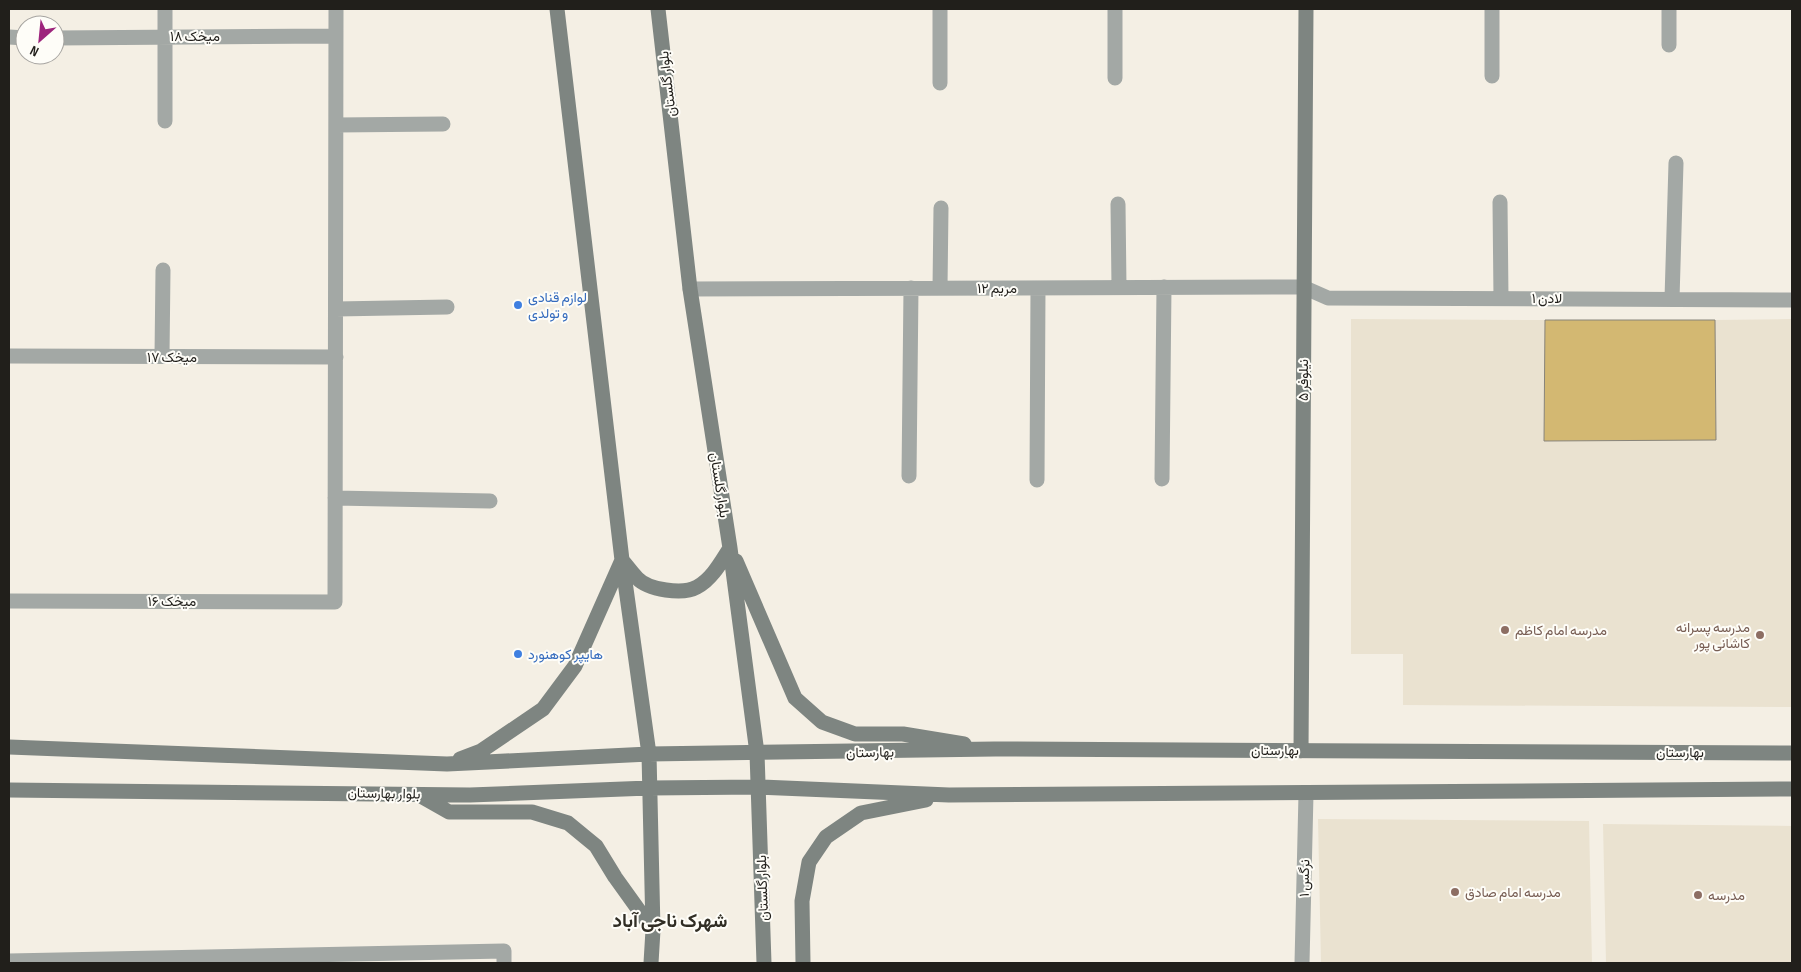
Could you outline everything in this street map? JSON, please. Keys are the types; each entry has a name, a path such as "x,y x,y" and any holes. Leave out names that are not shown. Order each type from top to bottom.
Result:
{"main road":[{"path":"558,9 622,560 649,754 653,930 651,963"},
{"name":"بلوار گلستان","path":"658,9 690,289 730,548 757,753 764,963"},
{"name":"نیلوفر ۵","path":"1302,751 1303,287 1306,9"},
{"path":"622,560 638,580 661,589 679,591 697,587 714,573 730,548"},
{"path":"730,548 756,604 795,698 822,722 855,734 903,734 995,749"},
{"path":"447,764 481,751 543,709 575,666 622,560"},
{"path":"9,747 447,764 649,754 757,753"},
{"name":"بهارستان","path":"757,753 995,749 1792,753"},
{"path":"759,787 949,795 1306,794 1792,789"},
{"name":"بلوار بهارستان","path":"9,790 470,794 649,788 759,787"},
{"path":"416,794 449,812 532,812 568,823 596,846 615,877 653,930"},
{"path":"803,963 802,901 809,862 826,837 861,813 949,795"}],"street":[{"path":"165,9 165,122"},
{"path":"336,9 335,498 490,501"},
{"path":"940,9 940,83"},
{"path":"1115,9 1115,78"},
{"path":"1492,9 1492,76"},
{"path":"1669,9 1669,45"},
{"name":"میخک ۱۸","path":"65,38 336,36"},
{"path":"336,126 443,124"},
{"path":"1672,299 1676,163"},
{"path":"1500,202 1501,298"},
{"path":"1118,204 1119,287"},
{"path":"940,288 941,208"},
{"path":"162,356 163,270"},
{"path":"1162,479 1164,287"},
{"name":"مریم ۱۲","path":"690,289 1303,287"},
{"name":"لادن ۱","path":"1303,287 1328,298 1792,300"},
{"path":"909,476 911,288"},
{"path":"1037,480 1038,288"},
{"path":"336,309 447,307"},
{"name":"میخک ۱۷","path":"9,356 336,357"},
{"name":"میخک ۱۶","path":"9,602 335,602 335,498"},
{"name":"نرگس ۱","path":"1302,963 1306,794"},
{"path":"9,961 504,951 504,963"}],"shaded area":[{"path":"1351,319 1545,320 1545,441 1618,441 1716,440 1715,320 1792,319 1792,707 1403,705 1403,654 1351,654"},
{"name":"مدرسه امام صادق","path":"1318,819 1589,821 1592,963 1321,963"},
{"name":"مدرسه","path":"1603,824 1792,826 1792,963 1606,963"}],"building":[{"path":"1545,320 1715,320 1716,440 1544,441"}],"place":[{"name":"لوازم قنادی و تولدی","path":"518,305"},
{"name":"مدرسه امام کاظم","path":"1505,630"},
{"name":"مدرسه پسرانه کاشانی پور","path":"1760,635"},
{"name":"هایپر کوهنورد","path":"518,654"},
{"name":"مدرسه امام صادق","path":"1455,892"},
{"name":"مدرسه","path":"1698,895"}],"district":[{"name":"شهرک ناجی آباد","path":"670,920"}]}
